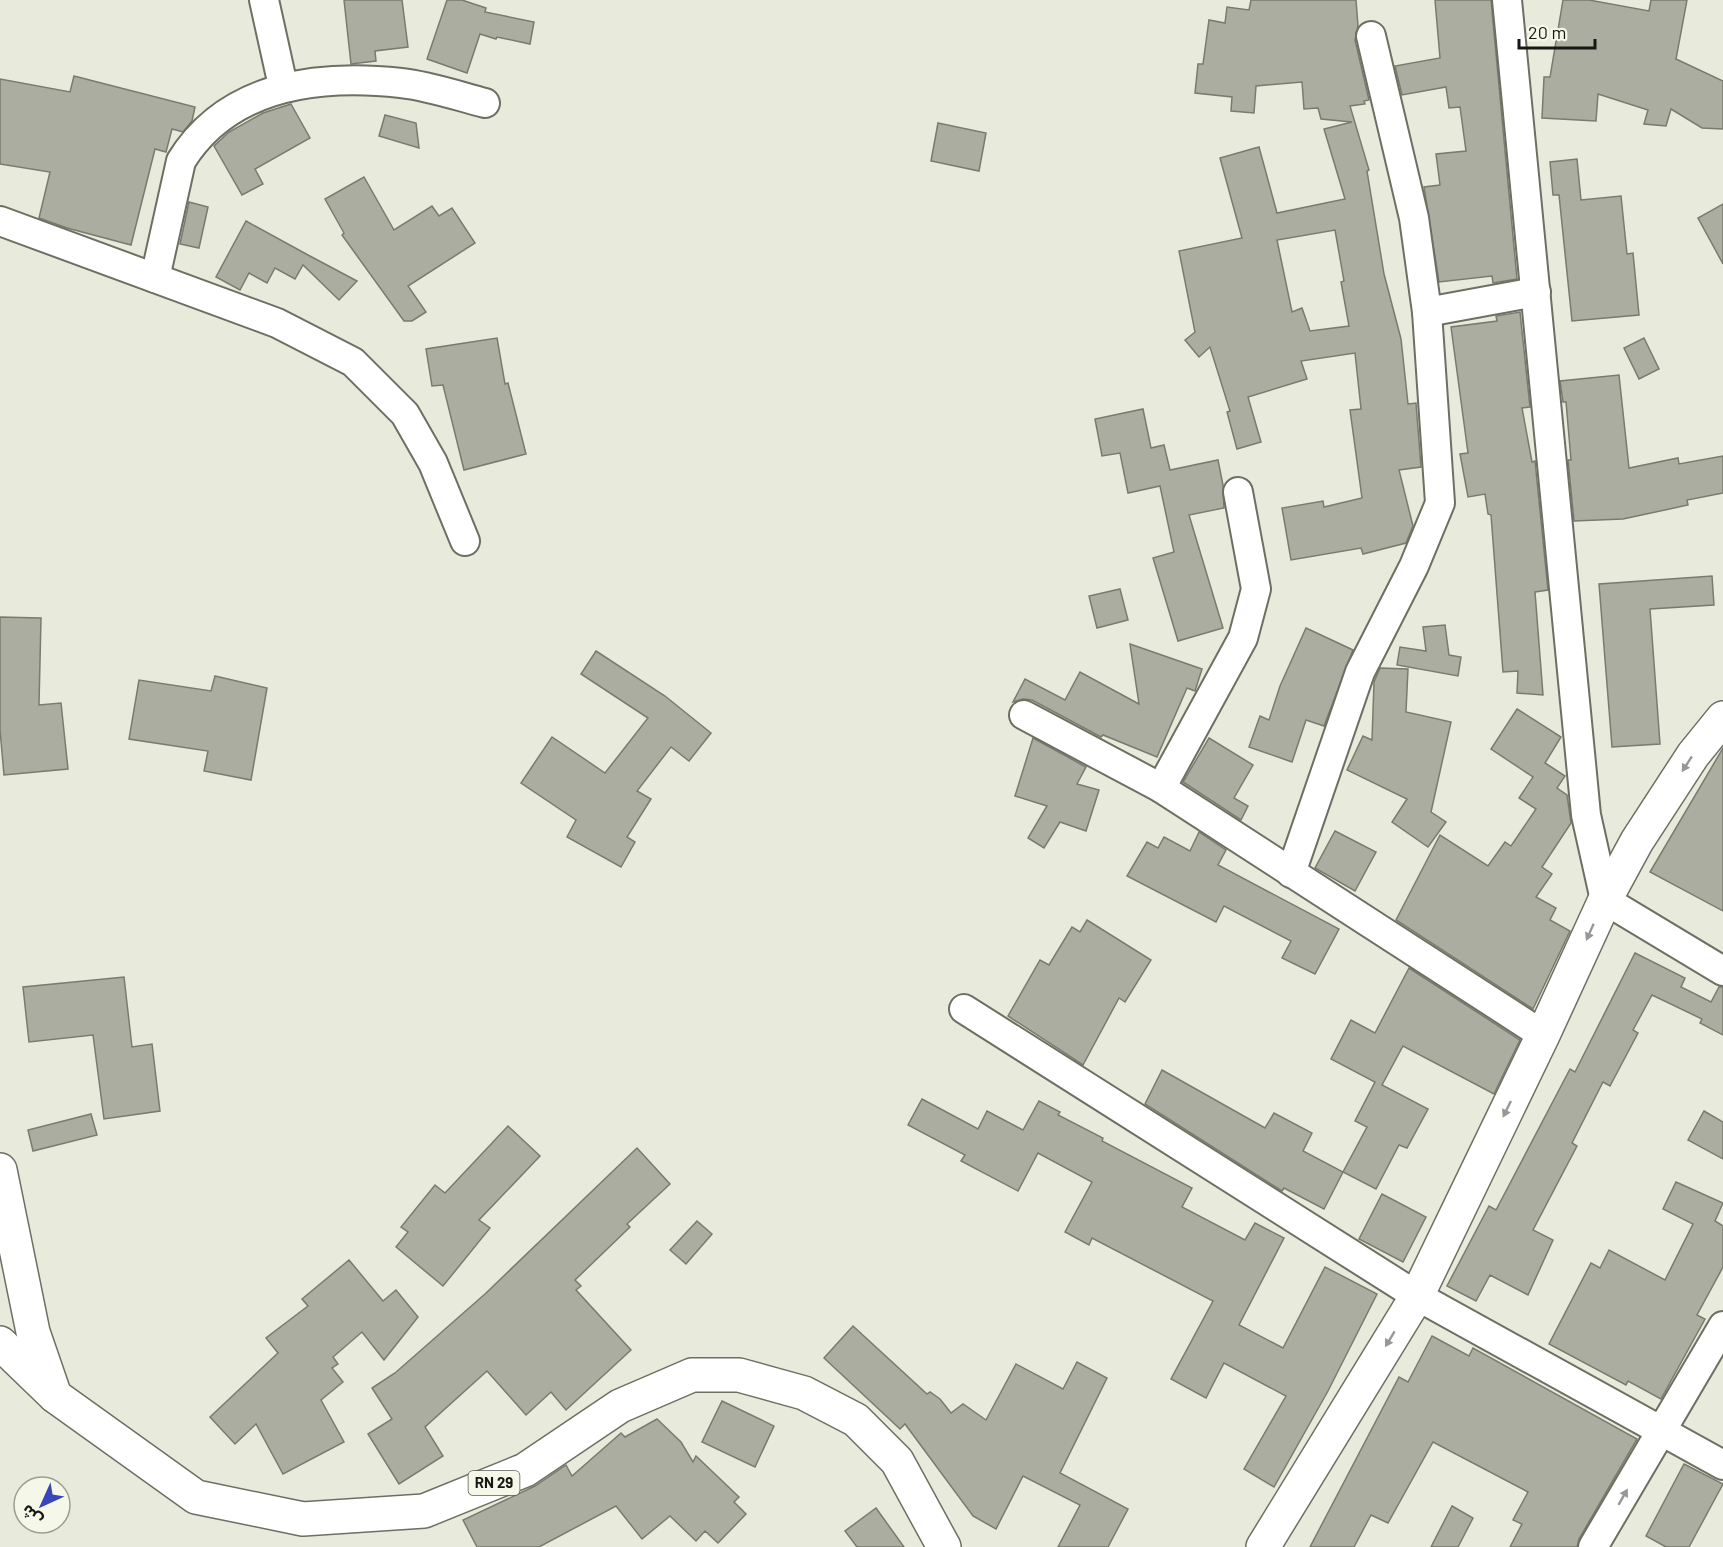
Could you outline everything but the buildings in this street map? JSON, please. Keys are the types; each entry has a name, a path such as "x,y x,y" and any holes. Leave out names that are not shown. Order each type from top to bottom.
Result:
{"main road":[{"path":"1263,1547 1416,1296 1543,1035 1605,900 1637,841 1687,765 1723,718"},
{"path":"0,1170 33,1332 55,1396"},
{"name":"RN 29","path":"0,1343 55,1396 196,1497 303,1519 424,1511 525,1470 620,1406 692,1375 739,1375 804,1394 856,1420 897,1461 944,1547"}],"street":[{"path":"264,0 283,86"},
{"path":"1507,0 1586,815 1605,900 1723,971"},
{"path":"1291,873 1360,672 1414,566 1440,503 1427,312 1414,218 1371,36"},
{"path":"155,278 181,161 190,145 215,122 248,100 283,86 333,82 401,83 485,103"},
{"path":"0,221 277,323 352,362 405,414 433,463 465,541"},
{"path":"1427,312 1536,292"},
{"path":"1161,788 1243,638 1256,589 1238,492"},
{"path":"1024,715 1161,788 1543,1035"},
{"path":"964,1010 1416,1296 1723,1465"},
{"path":"1593,1547 1723,1326"}]}
